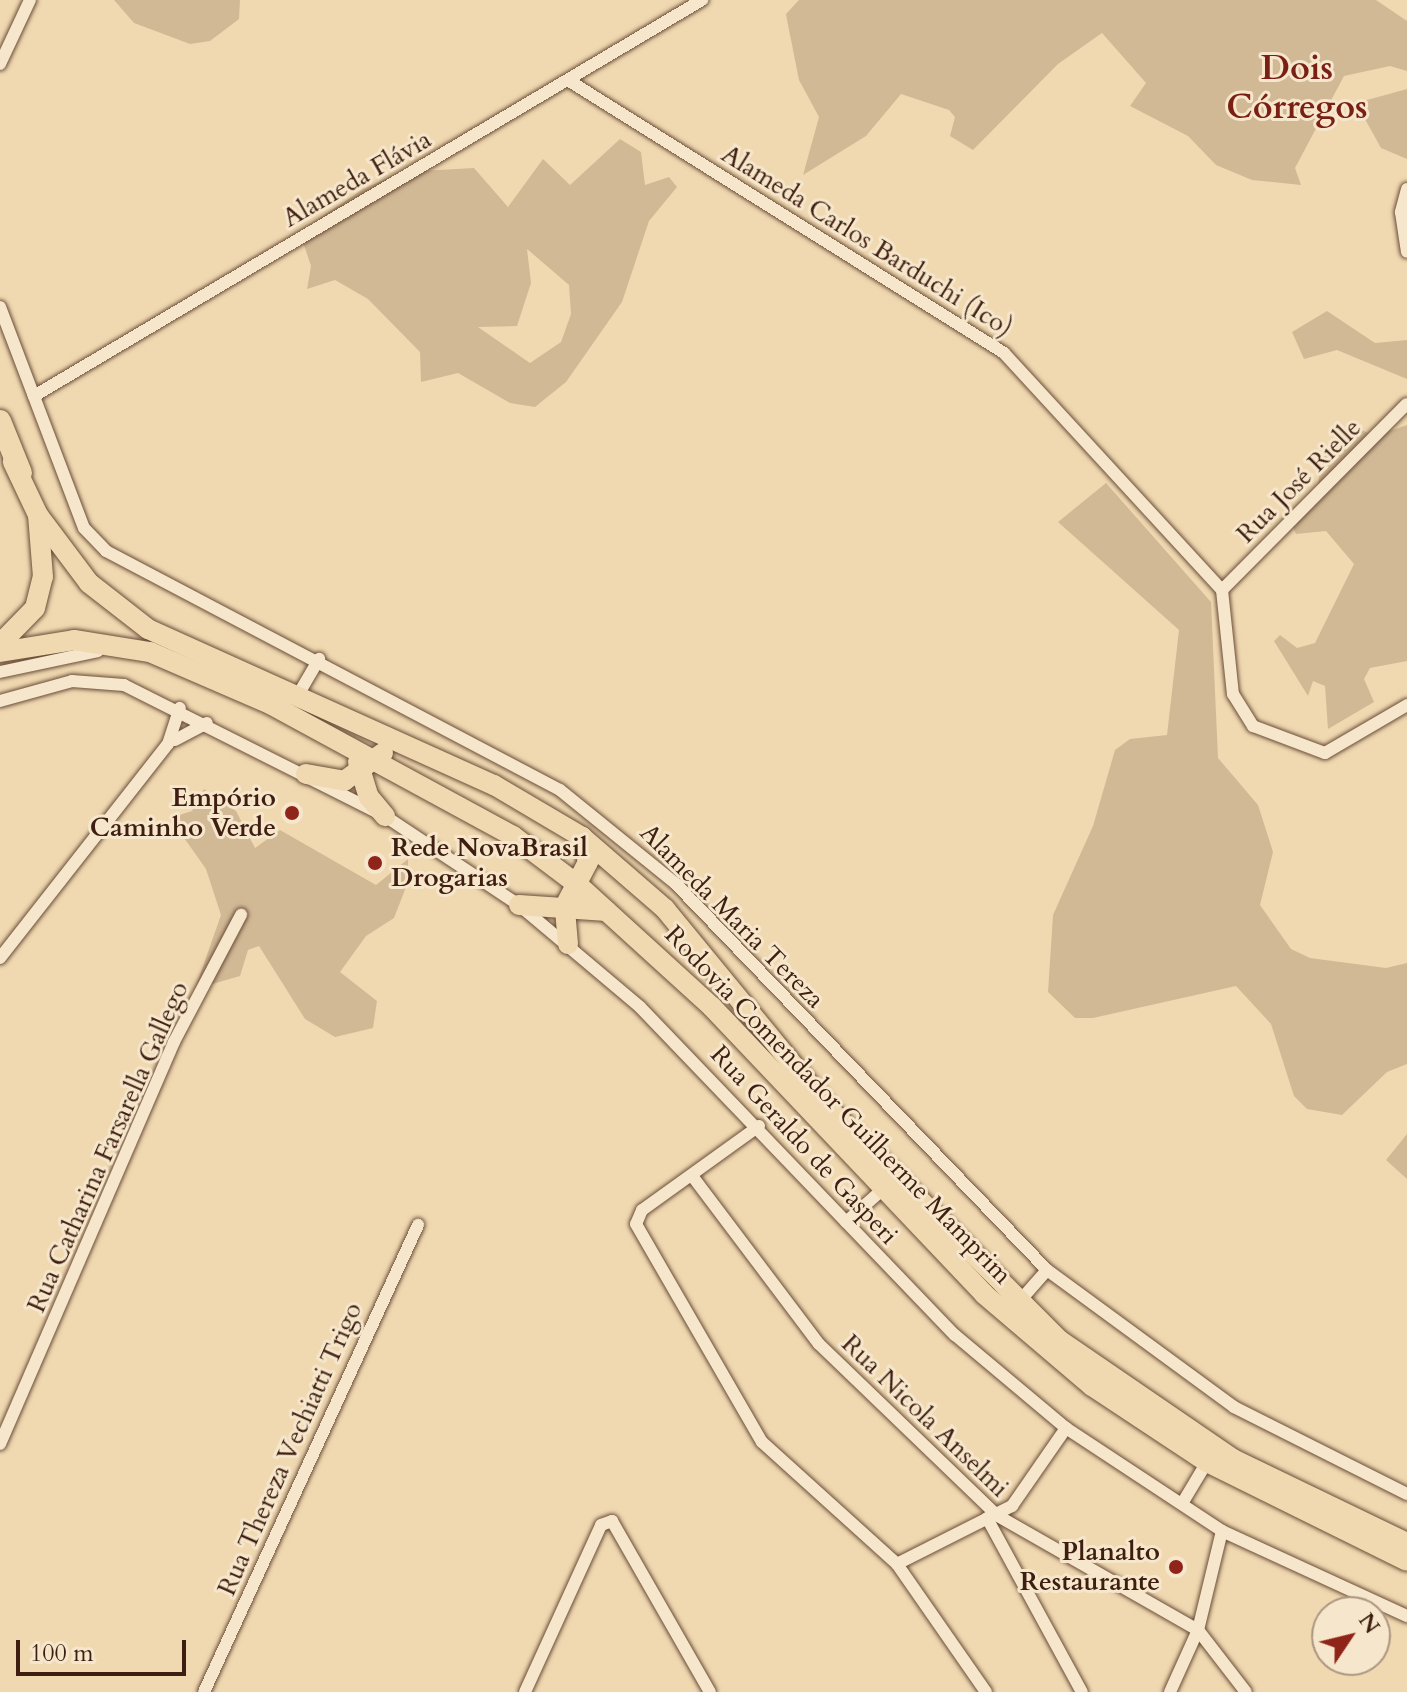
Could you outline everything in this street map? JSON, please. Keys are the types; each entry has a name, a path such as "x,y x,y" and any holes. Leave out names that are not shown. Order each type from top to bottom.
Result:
{"highway":[{"path":"0,421 21,473"}],"main road":[{"path":"0,445 21,473 38,515 45,550 35,608 0,644"},
{"name":"Rodovia Comendador Guilherme Mamprim","path":"38,515 62,553 109,602 184,648 298,695 416,750 582,837 665,909 790,1067 1018,1304 1105,1376 1221,1451 1407,1543"},
{"path":"0,652 74,640 150,652 352,747 368,764 385,816"},
{"path":"306,774 334,782 368,764 416,750"},
{"name":"Rodovia Comendador Guilherme Mamprim","path":"368,764 513,836 578,885 712,1007 883,1189 1042,1344 1207,1462 1407,1561"},
{"path":"568,944 565,906 588,862 582,837"},
{"path":"519,905 607,911"}],"street":[{"path":"0,64 30,0"},
{"name":"Alameda Flávia","path":"34,396 571,82 702,0"},
{"name":"Alameda Carlos Barduchi (Ico)","path":"571,82 1004,353 1222,590"},
{"path":"1407,189 1401,212 1407,252"},
{"name":"Alameda Maria Tereza","path":"0,307 84,528 106,551 497,753 617,833 719,928 1047,1270 1234,1407 1407,1494"},
{"name":"Rua José Rielle","path":"1222,590 1407,404"},
{"path":"1222,590 1233,694 1267,735 1310,752 1341,750 1407,705"},
{"path":"0,672 68,653 150,652"},
{"path":"298,695 319,659"},
{"name":"Rua Geraldo de Gasperi","path":"0,701 72,681 105,682 180,708 385,816 519,905 568,944 759,1126 955,1335 1066,1428 1183,1502 1222,1531 1407,1616"},
{"path":"0,958 168,744 182,719 180,708"},
{"path":"168,744 207,723"},
{"path":"601,853 617,833"},
{"name":"Rua Catharina Farsarella Gallego","path":"0,1444 174,1042 241,915"},
{"path":"759,1126 693,1177 637,1213 636,1224 762,1442 897,1564 986,1692"},
{"name":"Rua Nicola Anselmi","path":"693,1177 819,1344 993,1517 1198,1630 1246,1692"},
{"path":"846,1222 883,1189"},
{"name":"Rua Thereza Vechiatti Trigo","path":"204,1692 418,1225"},
{"path":"1018,1304 1047,1270"},
{"path":"897,1564 993,1517 1066,1428"},
{"path":"1183,1502 1207,1462"},
{"path":"993,1517 1082,1692"},
{"path":"525,1692 601,1525 612,1521 710,1692"},
{"path":"1170,1692 1198,1630 1222,1531"}],"shaded area":[{"path":"114,0 240,0 239,19 210,41 190,44 134,23"},
{"path":"799,0 1376,0 1407,21 1407,71 1390,66 1344,76 1295,168 1301,185 1252,180 1216,165 1188,136 1130,106 1146,83 1102,33 1058,64 973,150 950,136 955,117 949,110 901,94 866,136 803,175 819,117 799,80 786,14"},
{"path":"1407,89 1407,159 1381,148 1356,103"},
{"path":"620,139 641,152 645,185 669,177 677,187 649,221 622,302 566,382 535,407 510,403 458,373 421,382 420,352 368,299 335,280 307,289 311,266 303,242 320,218 363,189 402,172 474,168 508,207 543,159 570,185","holes":["527,249 569,285 571,314 561,342 530,363 478,327 517,326 531,283"]},
{"path":"1327,311 1375,343 1407,340 1407,379 1337,350 1304,359 1292,332"},
{"path":"1407,425 1407,661 1370,668 1364,679 1374,702 1328,729 1325,686 1313,681 1308,696 1274,641 1280,635 1297,648 1315,643 1354,564 1326,531 1296,534 1290,521 1318,487 1321,458 1349,444 1359,429 1375,436"},
{"path":"1106,483 1211,602 1218,758 1258,805 1273,852 1260,905 1291,949 1310,958 1386,968 1407,963 1407,1064 1387,1072 1342,1115 1307,1109 1294,1096 1271,1024 1236,986 1093,1018 1075,1018 1048,992 1053,915 1093,826 1115,750 1130,739 1167,735 1179,630 1058,522"},
{"path":"204,789 236,811 255,848 280,830 376,885 408,859 408,882 394,918 366,936 340,972 377,1001 373,1028 335,1037 305,1019 259,946 248,950 240,976 195,989 221,915 206,869 170,818 192,811"},
{"path":"1407,1134 1407,1179 1386,1160"}],"place":[{"name":"Empório Caminho Verde","path":"292,813"},
{"name":"Rede NovaBrasil Drogarias","path":"375,863"},
{"name":"Planalto Restaurante","path":"1176,1567"}],"district":[{"name":"Dois Córregos","path":"1297,88"}]}
